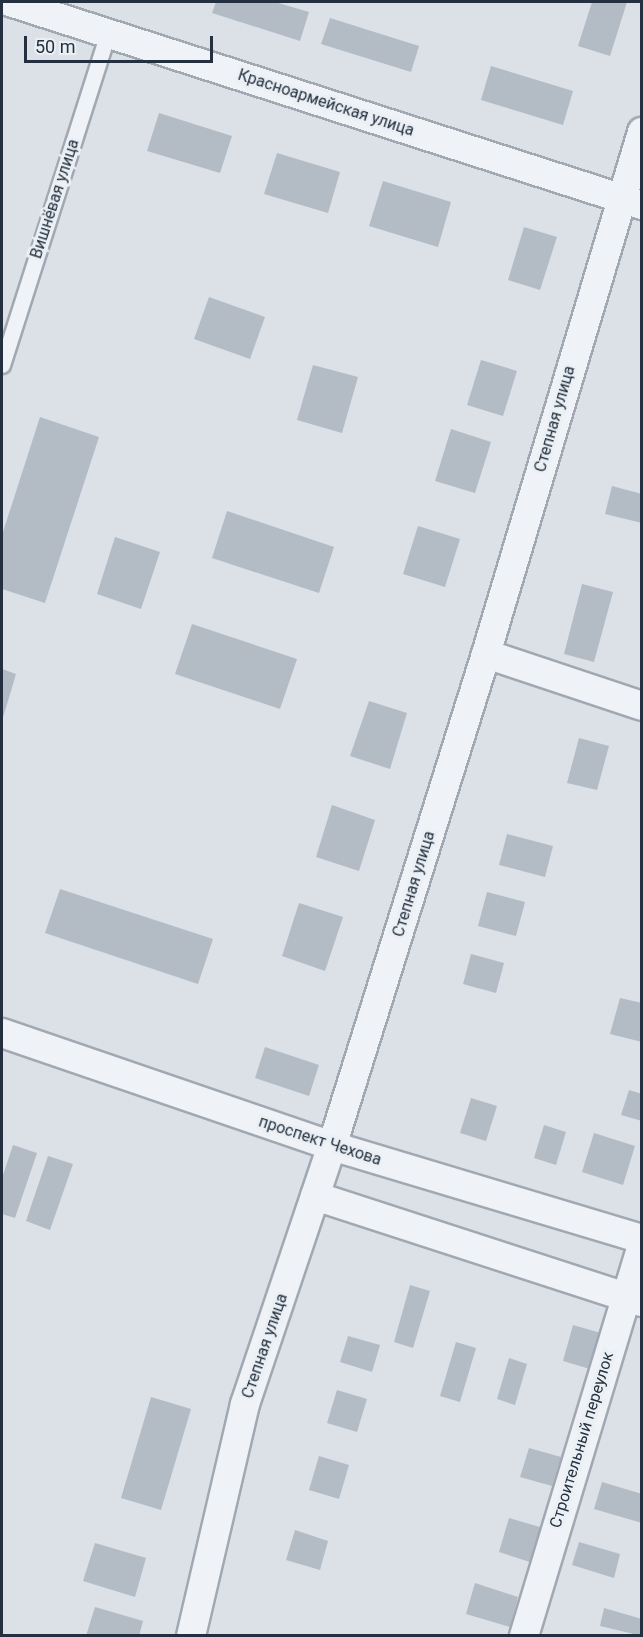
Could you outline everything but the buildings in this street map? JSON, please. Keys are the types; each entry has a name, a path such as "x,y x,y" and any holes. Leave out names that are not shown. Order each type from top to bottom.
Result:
{"street":[{"name":"Красноармейская улица","path":"10,2 631,202"},
{"name":"Степная улица","path":"190,1635 245,1404 332,1146 631,202 642,132"},
{"path":"486,654 642,706"},
{"name":"проспект Чехова","path":"2,1033 332,1146 642,1242"},
{"path":"315,1196 633,1300"},
{"name":"Строительный переулок","path":"524,1635 633,1300 642,1242"}],"lane":[{"name":"Вишнёвая улица","path":"2,365 108,33"}]}
